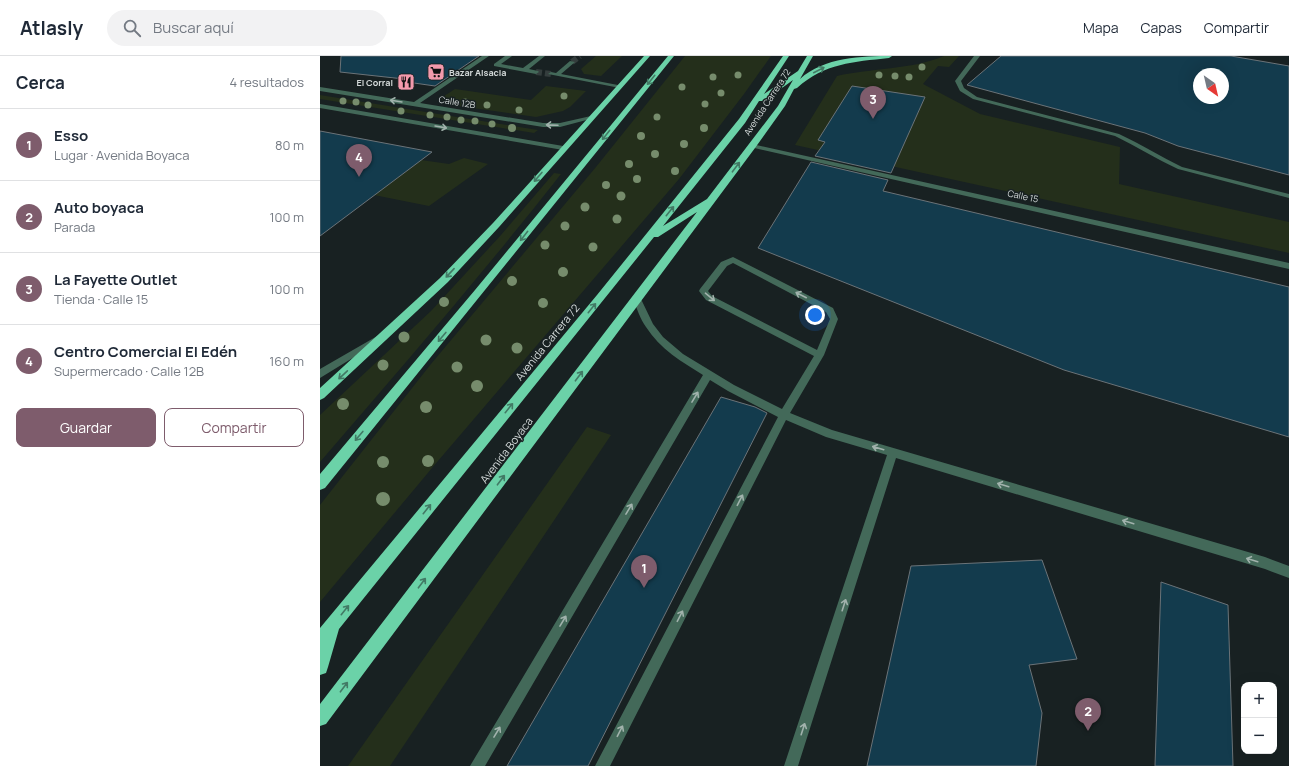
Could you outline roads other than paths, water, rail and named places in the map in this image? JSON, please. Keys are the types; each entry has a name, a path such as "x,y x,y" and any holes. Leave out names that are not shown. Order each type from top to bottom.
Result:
{"highway":[{"path":"320,396 444,280 491,230 647,56"},
{"path":"320,484 671,56"},
{"name":"Avenida Carrera 72","path":"320,640 646,241 742,121 786,56"},
{"name":"Avenida Carrera 72","path":"713,198 781,106 810,56"},
{"path":"781,106 806,77 828,66 847,61 889,56"},
{"path":"755,103 801,71"},
{"path":"646,241 713,198"},
{"name":"Avenida Boyaca","path":"320,718 713,198"},
{"path":"320,667 333,624"}],"street":[{"path":"415,104 486,56"},
{"path":"509,56 496,65 536,72"},
{"path":"524,70 542,56"},
{"path":"977,56 958,81 959,87 962,91 975,98 1117,135 1139,145 1165,162 1180,168 1289,196"},
{"path":"572,62 554,75 620,86"},
{"name":"Calle 12B","path":"320,89 543,125 560,125 590,118"},
{"path":"320,106 563,148"},
{"name":"Calle 15","path":"752,146 1289,266"},
{"path":"602,766 784,416 819,355 834,319 830,310 733,260 724,264 703,291 709,298 819,355"},
{"path":"638,299 649,325 660,338 680,356 784,416 830,434 1265,563 1289,572"},
{"path":"320,374 392,329"},
{"path":"477,766 709,374"},
{"path":"791,766 893,452"}],"tunnel":[{"path":"572,62 580,56"},
{"path":"536,72 551,74"}],"place":[{"name":"Bazar Alsacia","path":"436,72"},
{"name":"El Corral","path":"406,82"},
{"name":"La Fayette Outlet","path":"873,119"},
{"name":"Centro Comercial El Edén","path":"359,177"},
{"name":"Esso","path":"644,588"},
{"name":"Auto boyaca","path":"1088,731"}]}
